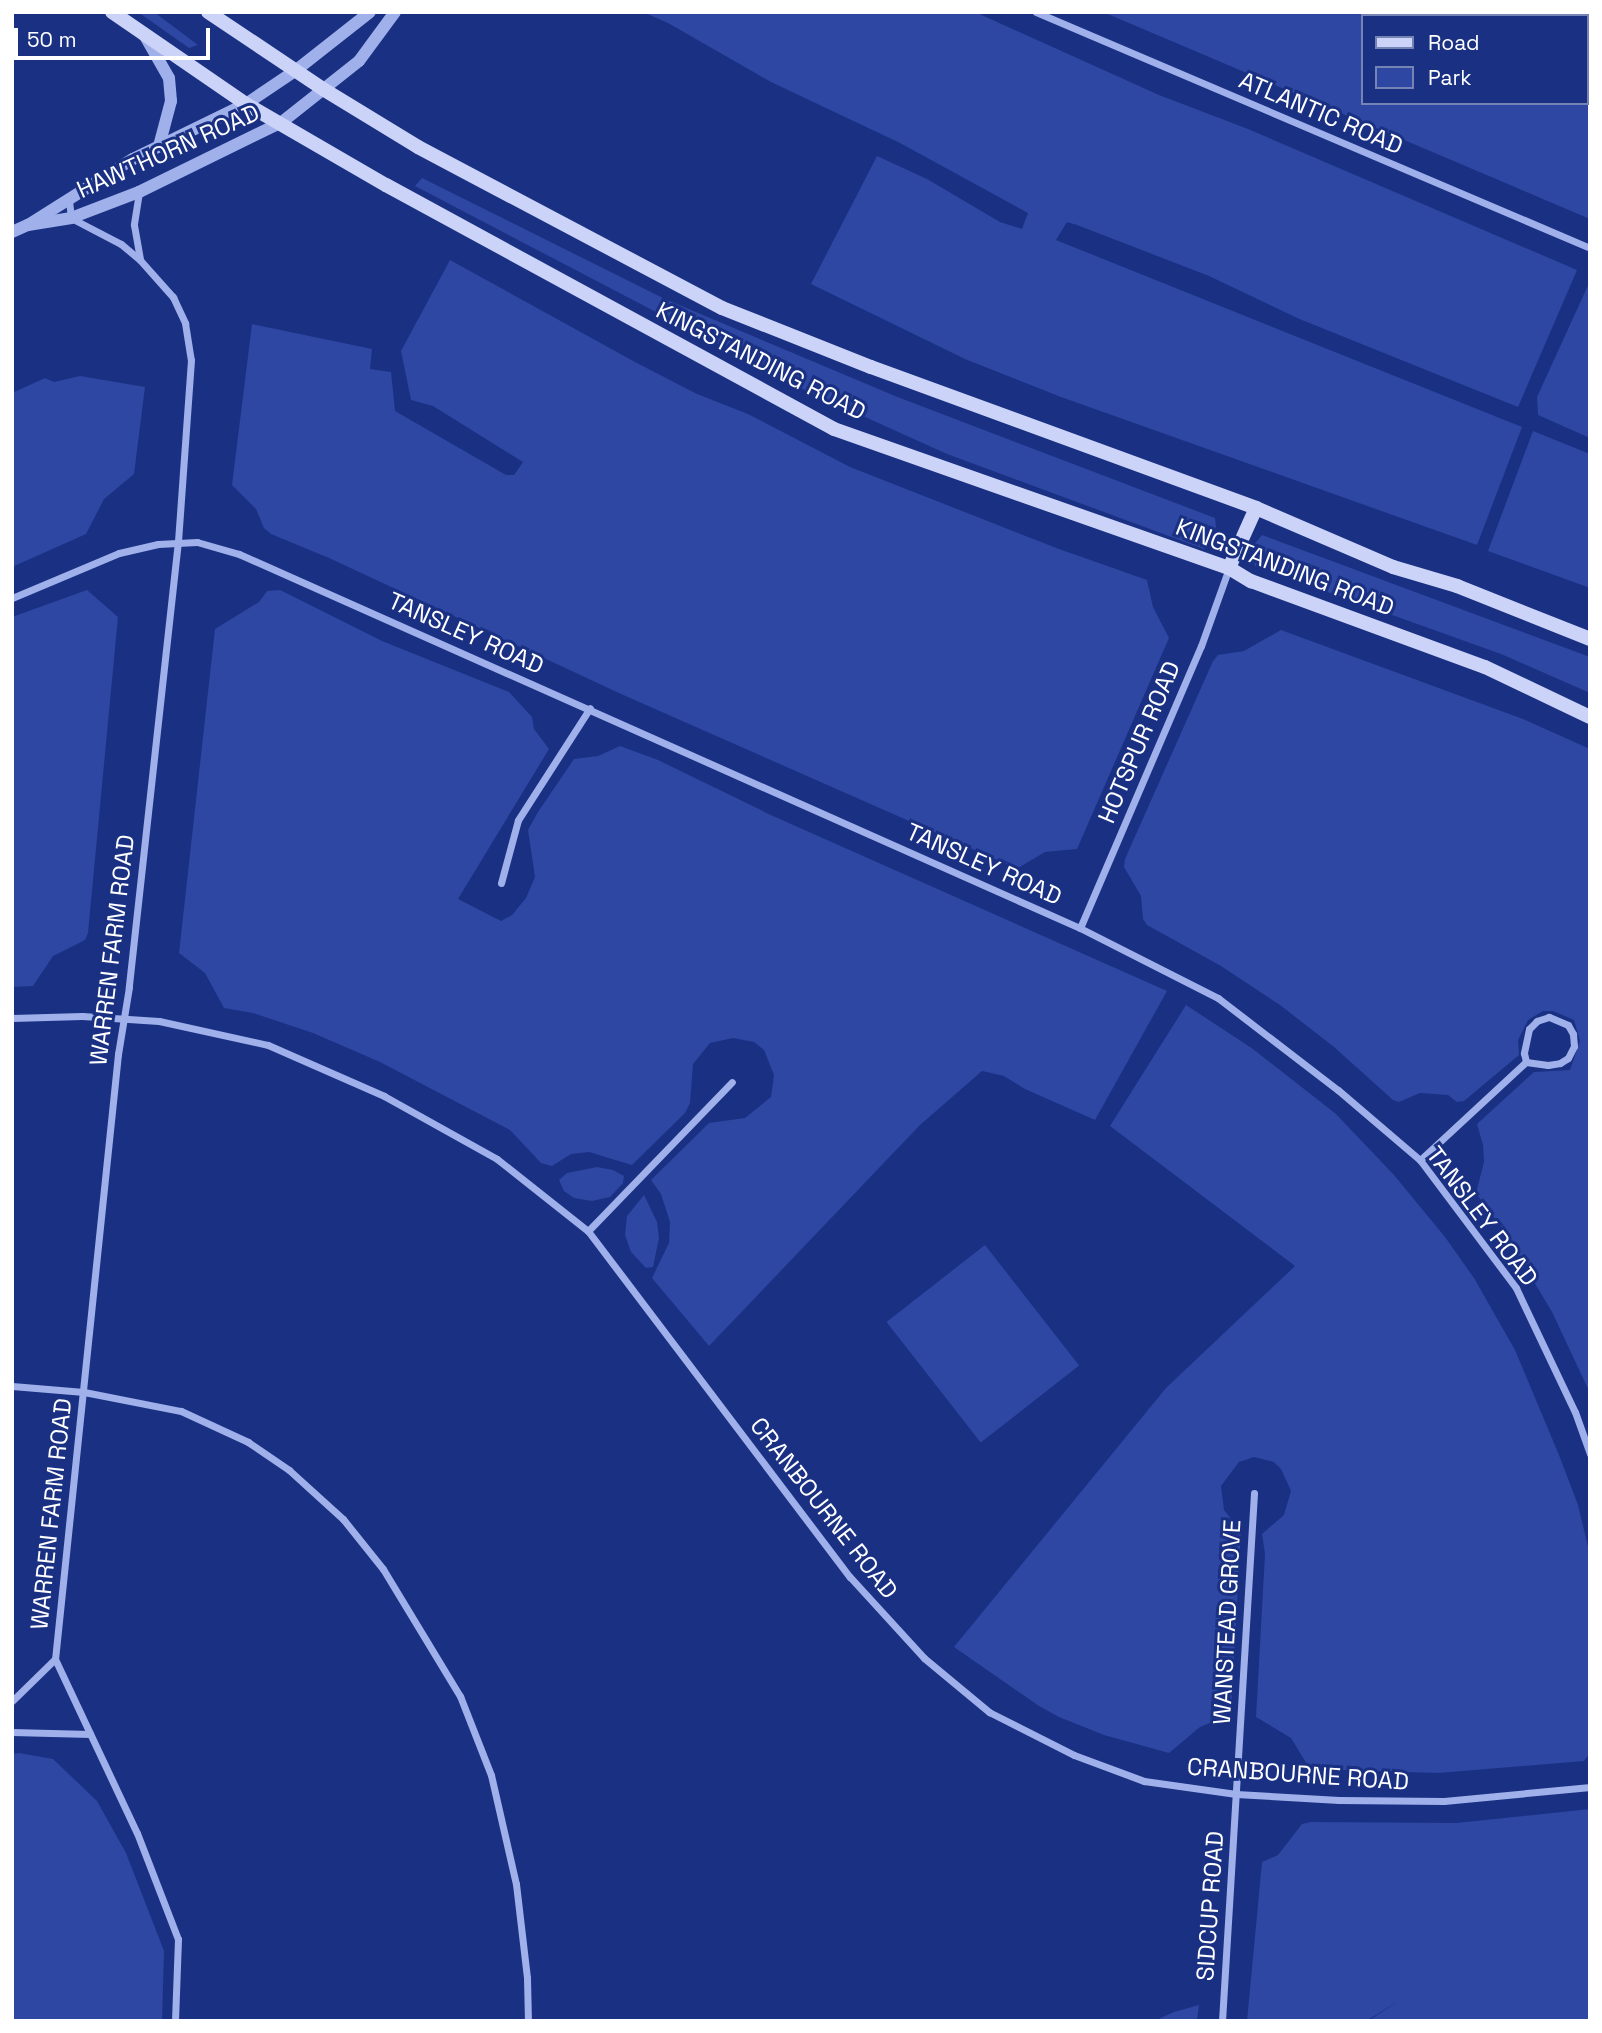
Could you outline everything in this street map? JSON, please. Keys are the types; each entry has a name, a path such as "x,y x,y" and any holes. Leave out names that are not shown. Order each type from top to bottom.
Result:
{"main road":[{"name":"KINGSTANDING ROAD","path":"113,12 246,104 282,122 398,191 834,429 1229,568 1251,580 1485,667 1590,717"},
{"name":"KINGSTANDING ROAD","path":"208,12 323,89 443,161 722,308 871,367 1256,508 1393,567 1458,586 1590,639"},
{"path":"1229,568 1256,508"}],"street":[{"name":"HAWTHORN ROAD","path":"12,232 29,225 159,146 246,104 295,71 370,12"},
{"name":"HAWTHORN ROAD","path":"29,225 71,218 139,192 282,122 359,61 396,12"},
{"name":"ATLANTIC ROAD","path":"1036,12 1590,248"},
{"name":"HAWTHORN ROAD","path":"140,29 169,78 171,101 159,146"},
{"path":"139,192 134,225 140,260"},
{"name":"HAWTHORN ROAD","path":"69,201 71,218"},
{"name":"WARREN FARM ROAD","path":"71,218 121,244 140,260 173,297 185,323 191,360 178,541 125,1020 118,1054 55,1659 136,1833 178,1939 175,2021"},
{"path":"12,598 118,553 178,541"},
{"name":"TANSLEY ROAD","path":"178,541 197,542 239,554 590,708 1080,928 1218,998 1338,1090 1420,1160 1516,1287 1575,1412 1590,1454"},
{"name":"HOTSPUR ROAD","path":"1080,928 1200,646 1229,568"},
{"path":"502,883 518,820 590,708"},
{"name":"CRANBOURNE ROAD","path":"12,1018 82,1016 159,1021 268,1045 384,1096 497,1159 588,1231 850,1577 924,1658 989,1712 1074,1755 1144,1781 1236,1794 1339,1800 1444,1801 1590,1787"},
{"path":"1549,1017 1568,1025 1573,1034 1574,1046 1568,1058 1548,1065 1526,1062 1524,1053 1529,1029 1536,1021 1549,1017"},
{"path":"1420,1160 1526,1062"},
{"path":"588,1231 732,1082"},
{"path":"12,1386 83,1392 181,1411 248,1442 289,1470 343,1519 383,1569 460,1696 491,1775 516,1884 527,1978 528,2021"},
{"name":"WANSTEAD GROVE","path":"1236,1794 1254,1493"},
{"name":"WARREN FARM ROAD","path":"12,1701 55,1659"},
{"path":"12,1732 90,1734"},
{"name":"SIDCUP ROAD","path":"1222,2021 1236,1794"}],"green space":[{"path":"138,12 154,12 198,45 189,48"},
{"path":"643,12 975,12 1159,95 1248,129 1577,270 1518,407 1297,318 1209,276 1077,225 1067,222 1056,240 1522,427 1477,545 1061,397 965,359 811,284 877,156 927,179 1000,222 1022,229 1028,213 900,143 771,82 668,23"},
{"path":"1103,12 1462,12 1466,14 1360,14 1360,105 1588,105 1588,67 1590,219"},
{"path":"422,178 665,299 895,396 1215,518 1217,537 1204,549 947,454 803,389 415,186"},
{"path":"450,260 635,362 697,394 748,414 850,467 1059,549 1147,580 1153,607 1169,638 1077,849 1045,852 1018,868 1011,866 621,694 329,558 271,534 264,528 256,509 232,485 252,324 372,349 370,369 391,372 395,411 506,475 514,475 523,462 433,406 411,400 401,351"},
{"path":"1590,281 1590,438 1538,415 1537,397"},
{"path":"80,376 145,387 134,474 104,499 86,534 12,567 12,393 45,378 54,382"},
{"path":"1533,431 1590,454 1590,588 1488,551"},
{"path":"1262,535 1590,657 1590,693 1501,654 1255,566 1252,547"},
{"path":"87,590 118,617 88,933 85,940 53,956 33,986 12,987 12,617"},
{"path":"280,590 382,641 509,692 532,717 534,729 549,749 458,899 501,921 512,915 526,898 535,877 528,830 574,759 598,756 620,746 658,760 773,816 1167,991 1095,1120 1025,1089 1004,1076 982,1071 920,1125 709,1346 652,1278 669,1243 670,1222 661,1194 651,1180 709,1123 745,1118 771,1097 774,1075 764,1050 754,1042 733,1038 710,1043 693,1064 690,1103 685,1113 632,1165 589,1152 571,1154 552,1166 541,1163 510,1130 380,1062 313,1033 253,1013 224,1008 205,973 179,953 215,629 259,602 267,591"},
{"path":"1281,630 1523,719 1590,749 1590,1393 1552,1312 1502,1228 1476,1193 1484,1162 1477,1124 1534,1072 1570,1070 1580,1041 1574,1020 1553,1011 1543,1011 1528,1020 1518,1040 1519,1055 1464,1101 1457,1102 1448,1095 1420,1093 1399,1102 1393,1100 1334,1047 1280,1005 1221,966 1147,925 1143,919 1141,896 1124,867 1125,859 1213,661 1218,655 1244,651"},
{"path":"1186,1005 1253,1049 1336,1114 1394,1175 1445,1237 1474,1278 1515,1350 1578,1505 1590,1555 1590,1753 1584,1761 1438,1773 1313,1769 1308,1766 1291,1738 1256,1717 1265,1554 1262,1534 1284,1515 1291,1491 1281,1469 1274,1462 1254,1457 1239,1462 1221,1486 1224,1510 1241,1531 1231,1711 1224,1717 1200,1727 1169,1753 1104,1735 1059,1717 954,1647 1166,1388 1295,1266 1110,1126"},
{"path":"597,1167 613,1170 624,1176 623,1183 610,1197 592,1201 574,1198 564,1191 559,1180 567,1173"},
{"path":"644,1195 657,1222 659,1238 653,1267 646,1268 631,1252 625,1235 627,1216"},
{"path":"985,1245 1079,1366 981,1443 886,1322"},
{"path":"12,1754 53,1759 97,1801 126,1853 164,1951 162,2021 12,2021"},
{"path":"1590,1809 1590,2021 1368,2021 1399,2001 1366,2021 1247,2021 1262,1862 1278,1855 1302,1824 1456,1823"},
{"path":"1199,2005 1197,2021 1154,2021 1174,2012"}]}
